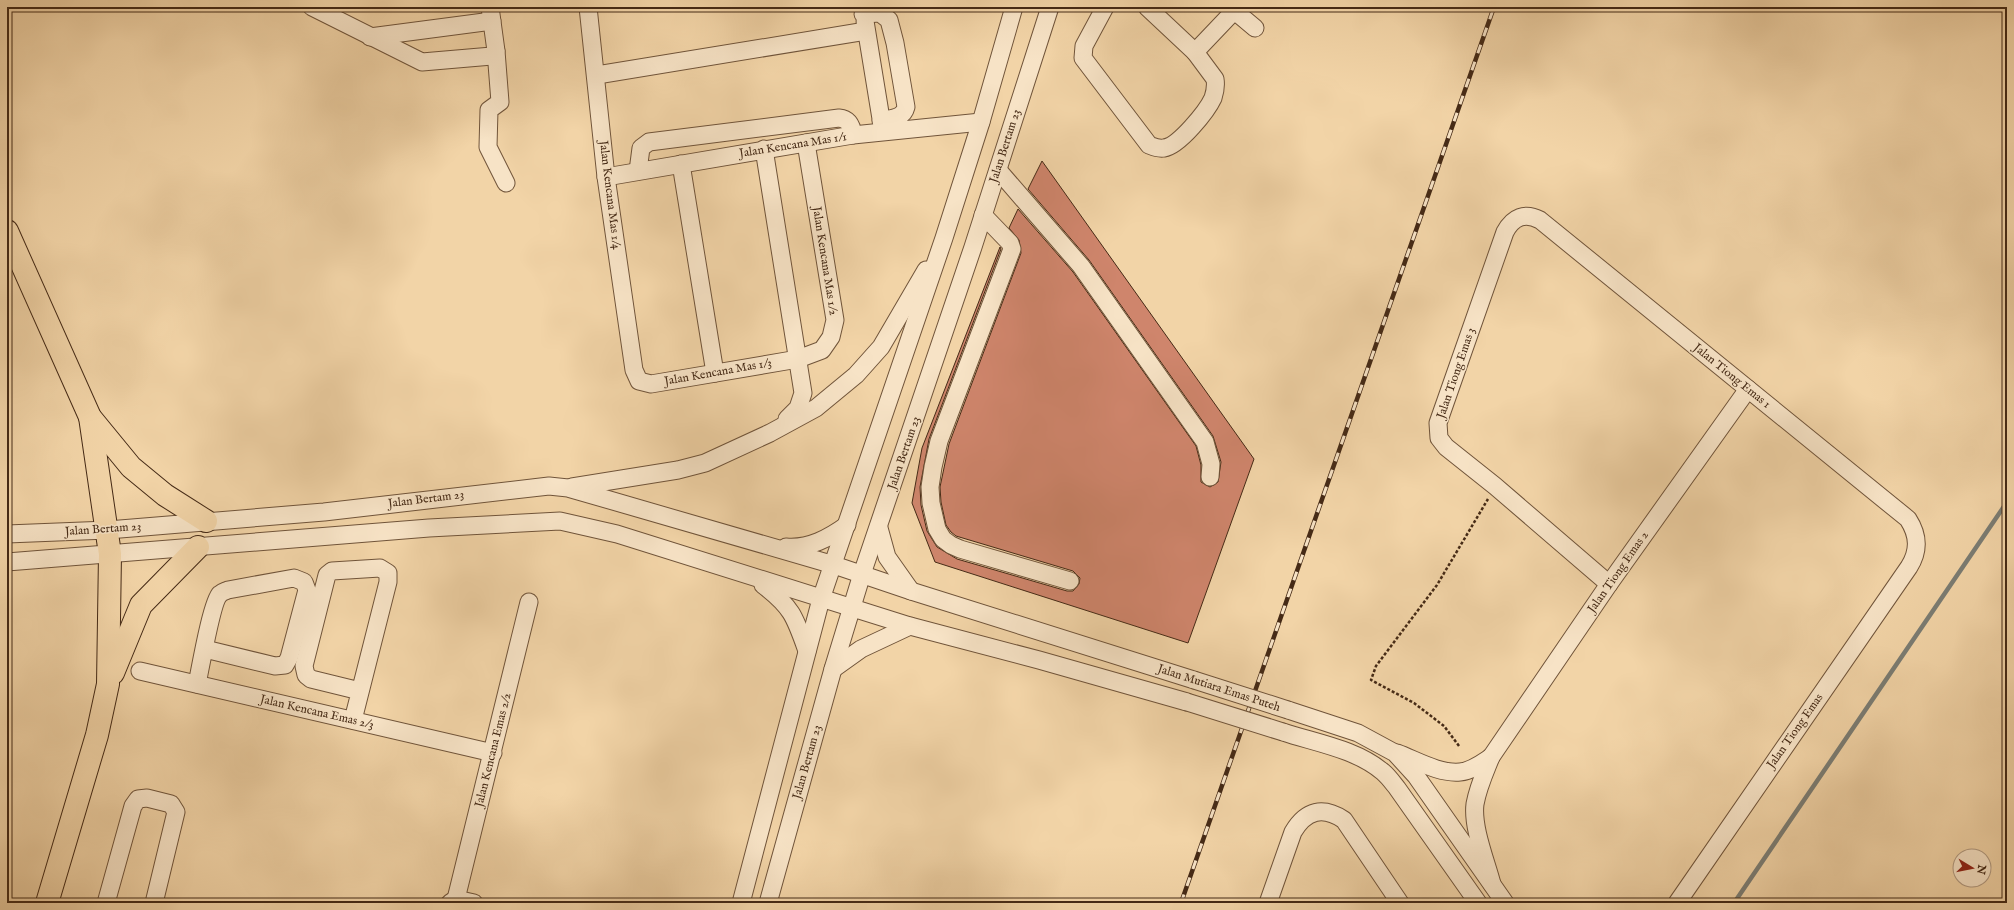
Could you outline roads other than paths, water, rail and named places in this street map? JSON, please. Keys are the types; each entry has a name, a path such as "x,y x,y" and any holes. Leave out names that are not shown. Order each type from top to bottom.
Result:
{"highway":[{"path":"7,231 90,417 108,530 110,554 108,684"},
{"path":"90,417 131,467 165,495 206,521"},
{"path":"46,903 97,735 108,684 141,605 198,547"}],"street":[{"path":"312,7 422,62 492,56 496,51"},
{"name":"Jalan Kencana Mas 1/4","path":"588,7 597,75 606,177 634,370 639,381"},
{"path":"741,903 821,599 834,565 944,238 981,122 1014,7"},
{"path":"1105,7 1084,46 1083,58 1149,145 1164,148 1177,142 1187,133 1213,98 1215,79 1195,52 1147,7"},
{"name":"Jalan Bertam 23","path":"768,903 851,608 1051,8"},
{"path":"1195,52 1232,9 1255,28"},
{"path":"863,11 880,13 889,20 895,43 906,107 901,116 882,126 866,31 863,11"},
{"path":"370,37 491,14 496,51 500,102 489,110 488,148 506,183"},
{"path":"597,75 866,31"},
{"path":"638,171 641,148 649,142 839,118 844,118 850,124 853,135"},
{"name":"Jalan Kencana Mas 1/1","path":"606,177 853,135 882,126 981,122"},
{"name":"Jalan Kencana Mas 1/2","path":"798,359 822,350 831,337 834,320 806,143"},
{"path":"764,149 803,393 802,401 791,415 770,433"},
{"path":"681,164 715,373"},
{"path":"998,170 1081,266 1205,442 1211,464 1210,477"},
{"path":"983,215 1010,243 1012,249 939,441 930,487 933,518 943,539 956,547 1070,581"},
{"name":"Jalan Tiong Emas 1","path":"1520,217 1534,216 1540,220 1908,519 1913,527 1917,542 1914,560"},
{"name":"Jalan Tiong Emas 3","path":"1520,217 1509,224 1505,232 1438,423 1439,438 1446,447 1495,486 1609,584"},
{"path":"568,488 678,470 705,463 770,433 816,408 856,375 881,346 944,238"},
{"name":"Jalan Kencana Mas 1/3","path":"639,381 651,384 798,359"},
{"name":"Jalan Tiong Emas 2","path":"1492,884 1477,827 1475,806 1479,788 1492,756 1609,584 1748,389"},
{"name":"Jalan Bertam 23","path":"13,534 108,530 324,512 549,486 568,488 862,574"},
{"name":"Jalan Bertam 23","path":"13,562 429,528 560,521 617,534 851,608"},
{"path":"766,545 799,548 828,538 847,525"},
{"path":"878,528 887,557 911,591"},
{"name":"Jalan Tiong Emas","path":"1677,903 1914,560"},
{"path":"352,720 360,691 388,582 388,573 380,568 332,571 327,576 304,666 306,675 311,679 360,691"},
{"name":"Jalan Mutiara Emas Puteh","path":"862,574 911,591 1358,733 1395,753 1416,776 1505,903"},
{"path":"197,684 205,649 216,602 220,594 228,590 294,578 304,582 307,590 289,658 285,665 275,666 205,649"},
{"path":"754,578 780,598 794,616 807,650"},
{"name":"Jalan Kencana Emas 2/2","path":"453,901 493,753 529,602"},
{"name":"Jalan Mutiara Emas Puteh","path":"851,608 910,626 1039,660 1186,702 1352,754 1369,762 1384,772 1397,788 1478,903"},
{"path":"833,669 861,649 910,626"},
{"name":"Jalan Kencana Emas 2/3","path":"140,671 493,753"},
{"name":"Jalan Tiong Emas 2","path":"1395,753 1442,770 1460,772 1474,768 1492,756"},
{"path":"106,903 133,806 138,799 142,798 171,804 176,812 154,903"},
{"path":"1268,903 1293,832 1298,823 1308,815 1320,811 1334,814 1344,820 1400,903"},
{"path":"453,901 474,903"}],"waterway":[{"path":"1734,903 2007,502"}],"railway":[{"path":"1181,903 1494,7"}]}
